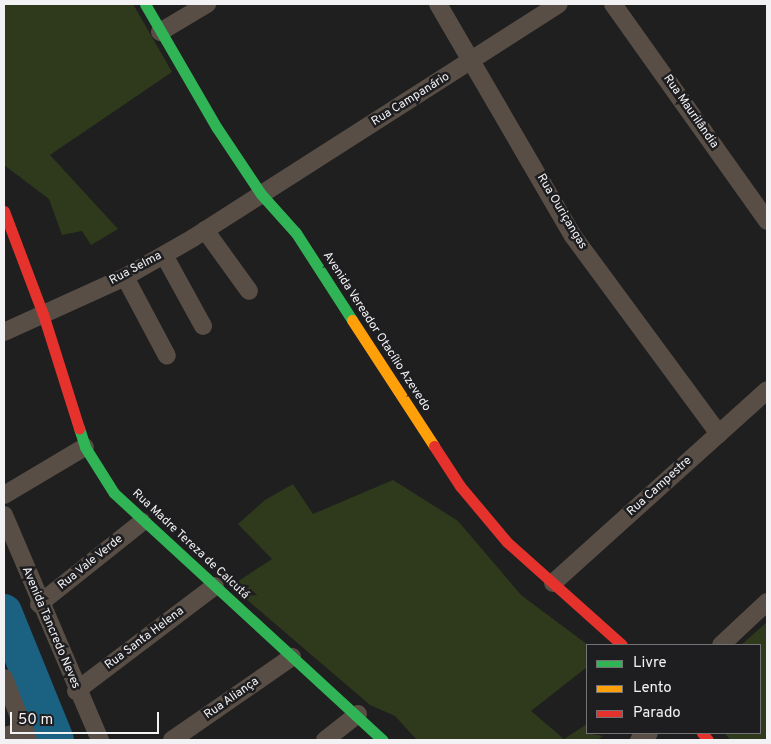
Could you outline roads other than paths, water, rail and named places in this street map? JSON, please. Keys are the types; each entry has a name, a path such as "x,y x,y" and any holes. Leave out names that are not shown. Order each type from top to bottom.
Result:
{"main road":[{"name":"Avenida Vereador Otacílio Azevedo","path":"145,4 160,32 261,194 296,233 460,486 507,542 621,644"},
{"name":"Rua Madre Tereza de Calcutá","path":"4,211 43,314 86,447 114,492 142,522 358,714 383,740"}],"street":[{"path":"160,32 207,4"},
{"name":"Rua Ouriçangas","path":"438,4 474,60 573,236 719,434"},
{"name":"Rua Campanário","path":"261,194 560,4"},
{"name":"Rua Maurilândia","path":"613,4 767,221"},
{"name":"Rua Selma","path":"4,332 125,276 164,255 261,194"},
{"path":"205,230 249,291"},
{"path":"164,255 203,326"},
{"path":"125,276 167,356"},
{"name":"Rua Campestre","path":"553,584 767,390"},
{"path":"4,495 86,447"},
{"name":"Avenida Tancredo Neves","path":"4,515 76,691 100,740"},
{"name":"Rua Vale Verde","path":"39,604 142,522"},
{"name":"Rua Santa Helena","path":"76,691 215,586"},
{"path":"721,644 767,602"},
{"name":"Rua Aliança","path":"172,740 292,657"},
{"path":"4,678 26,736 4,736"},
{"path":"325,740 358,714"}],"waterway":[{"path":"4,612 56,740"}]}
